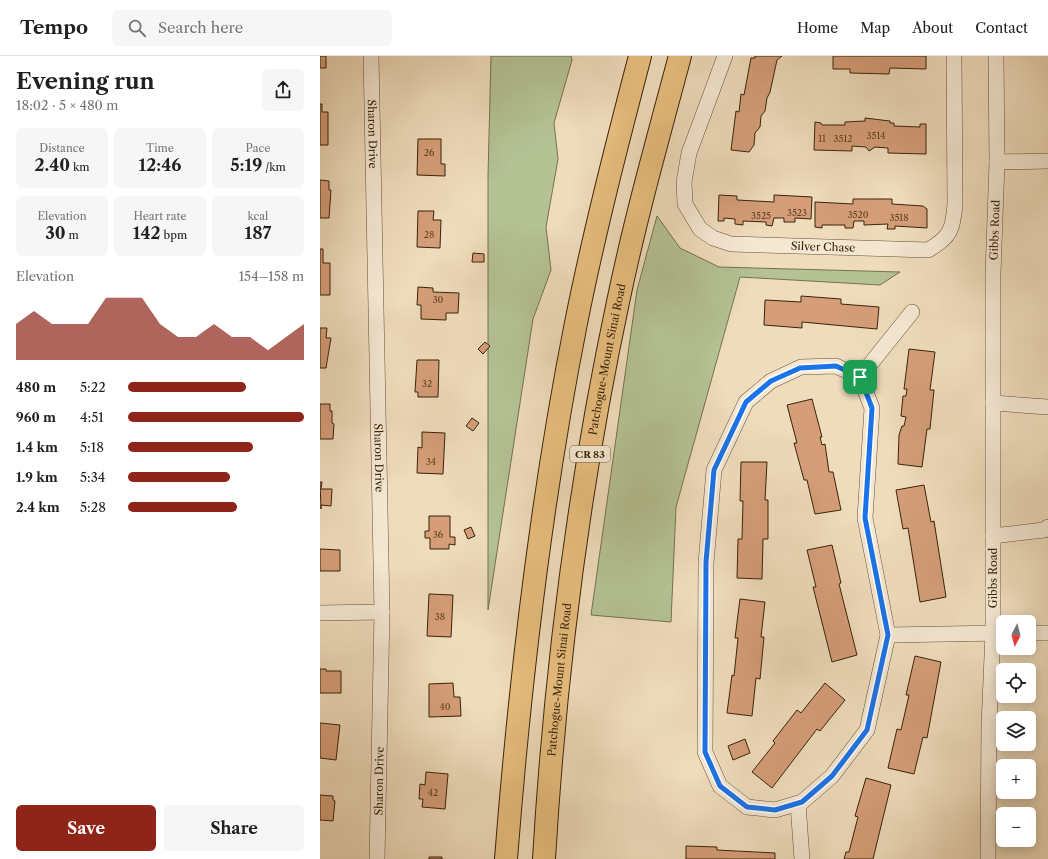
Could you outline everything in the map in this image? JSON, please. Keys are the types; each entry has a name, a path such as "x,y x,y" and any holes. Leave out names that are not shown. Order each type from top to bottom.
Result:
{"highway":[{"name":"CR 83","path":"506,859 528,622 547,488 576,322 617,143 640,56"},
{"name":"Patchogue-Mount Sinai Road","path":"544,859 560,666 580,513 618,302 656,146 680,56"}],"street":[{"name":"Sharon Drive","path":"370,56 382,612 377,859"},
{"name":"Silver Chase","path":"725,56 689,153 684,182 685,204 700,229 713,238 731,244 928,250 943,242 953,227 955,204 954,56"},
{"name":"Gibbs Road","path":"996,56 997,162 993,274 993,536 997,615"},
{"path":"997,162 1048,161"},
{"path":"860,377 912,312"},
{"path":"836,366 860,377 872,408 865,518 888,635 867,730 832,776 802,802 775,810 747,807 720,786 705,752 706,562 714,470 746,402 771,381 800,368 836,366"},
{"path":"993,404 1048,407"},
{"name":"Gibbs Road","path":"993,536 1044,530 1048,527"},
{"path":"320,613 382,612"},
{"path":"1036,633 1048,633"},
{"path":"888,635 996,634"},
{"name":"Gibbs Road","path":"988,859 989,726 996,654"},
{"path":"798,804 802,859"}],"green space":[{"path":"491,56 571,56 572,60 554,123 558,159 546,227 551,270 533,319 488,610 488,176"},
{"path":"657,216 680,248 719,267 900,272 880,285 740,277 676,507 671,622 591,615 637,290"}],"building":[{"path":"320,56 326,56 326,68 320,68"},
{"path":"755,56 782,56 777,60 765,111 761,116 760,127 755,133 754,145 749,152 731,150 736,111 739,112 741,94 744,95 751,58 755,58"},
{"path":"833,56 926,56 926,69 890,68 889,74 850,73 850,69 833,69"},
{"path":"320,104 322,104 322,112 328,112 328,145 320,145"},
{"path":"865,118 890,121 890,123 894,123 894,126 920,127 920,124 926,124 926,154 888,153 888,148 875,147 869,151 866,147 852,146 852,151 814,150 815,122 821,123 822,125 845,125 845,122 865,121"},
{"path":"418,139 441,139 441,164 445,164 445,176 417,175"},
{"path":"320,180 329,181 329,190 331,190 329,218 320,218"},
{"path":"719,195 737,196 737,200 774,202 774,195 812,197 811,219 795,218 795,222 784,222 784,218 774,218 772,226 766,225 766,222 743,221 743,225 735,224 735,219 724,218 724,221 718,221"},
{"path":"853,199 892,199 892,204 923,206 927,209 927,228 895,226 895,229 887,229 888,224 864,225 864,221 854,221 853,228 845,228 845,225 822,225 822,228 815,227 815,202 853,204"},
{"path":"418,211 434,211 433,220 441,220 440,248 417,247"},
{"path":"320,249 323,249 323,263 330,263 330,295 320,295"},
{"path":"473,253 484,254 484,262 472,262"},
{"path":"418,287 433,288 433,292 459,293 458,313 446,313 446,320 421,319 421,305 417,305"},
{"path":"801,296 841,299 841,304 879,307 877,329 802,322 802,328 764,325 765,300 801,302"},
{"path":"320,328 327,328 326,338 331,338 326,368 320,368"},
{"path":"485,342 490,346 483,354 478,349"},
{"path":"909,349 935,352 930,390 934,390 930,429 927,429 922,467 898,464 899,435 902,426 904,426 906,417 901,416 903,396 906,396 907,389 904,389"},
{"path":"417,360 439,360 438,397 418,397 418,392 415,392"},
{"path":"812,399 822,437 820,437 822,445 825,444 829,472 833,472 841,510 815,514 807,480 804,480 794,443 797,443 787,405"},
{"path":"320,404 330,404 330,411 332,411 332,423 334,424 333,439 320,439"},
{"path":"472,418 479,423 473,431 466,426"},
{"path":"422,432 445,433 443,474 417,473 418,447 422,448"},
{"path":"741,462 767,462 765,500 768,500 768,539 763,539 762,579 737,578 738,539 742,539 743,501 740,501"},
{"path":"320,482 322,482 321,489 332,489 331,506 321,505 321,509"},
{"path":"924,485 931,522 934,521 946,597 920,602 908,528 903,529 896,490"},
{"path":"429,516 450,516 450,537 455,537 455,545 449,544 449,549 430,549 430,538 425,538 425,531 429,531"},
{"path":"471,527 475,536 468,539 464,530"},
{"path":"832,545 841,583 839,584 857,655 832,662 813,587 816,587 807,550"},
{"path":"320,549 340,550 340,571 320,571"},
{"path":"429,594 453,595 451,637 427,636"},
{"path":"740,599 765,602 761,637 764,637 760,679 756,678 752,716 727,713 732,675 734,676 738,638 735,638"},
{"path":"915,656 941,662 927,738 923,737 914,774 888,768 897,729 901,730 909,695 906,695"},
{"path":"320,669 326,669 326,671 341,671 341,693 320,693"},
{"path":"453,683 454,697 460,697 461,716 429,717 429,684"},
{"path":"825,683 845,700 820,731 817,729 772,788 752,772 775,743 773,741 797,710 801,713"},
{"path":"320,723 340,725 336,760 320,758"},
{"path":"745,739 750,753 733,760 728,746"},
{"path":"426,772 448,774 445,809 422,807 423,799 419,799 420,784 425,785"},
{"path":"866,778 891,785 873,859 844,859 846,852 849,852 858,817 855,816"},
{"path":"320,795 333,796 333,800 335,801 333,821 320,820"},
{"path":"686,846 717,847 717,850 775,853 775,859 686,859"},
{"path":"429,857 442,857 442,859 429,859"}],"route":[{"path":"836,366 860,377 872,408 865,518 872,560 888,635 867,730 832,776 802,802 775,810 747,807 720,786 705,752 706,562 714,470 746,402 771,381 800,368 836,366"}]}
